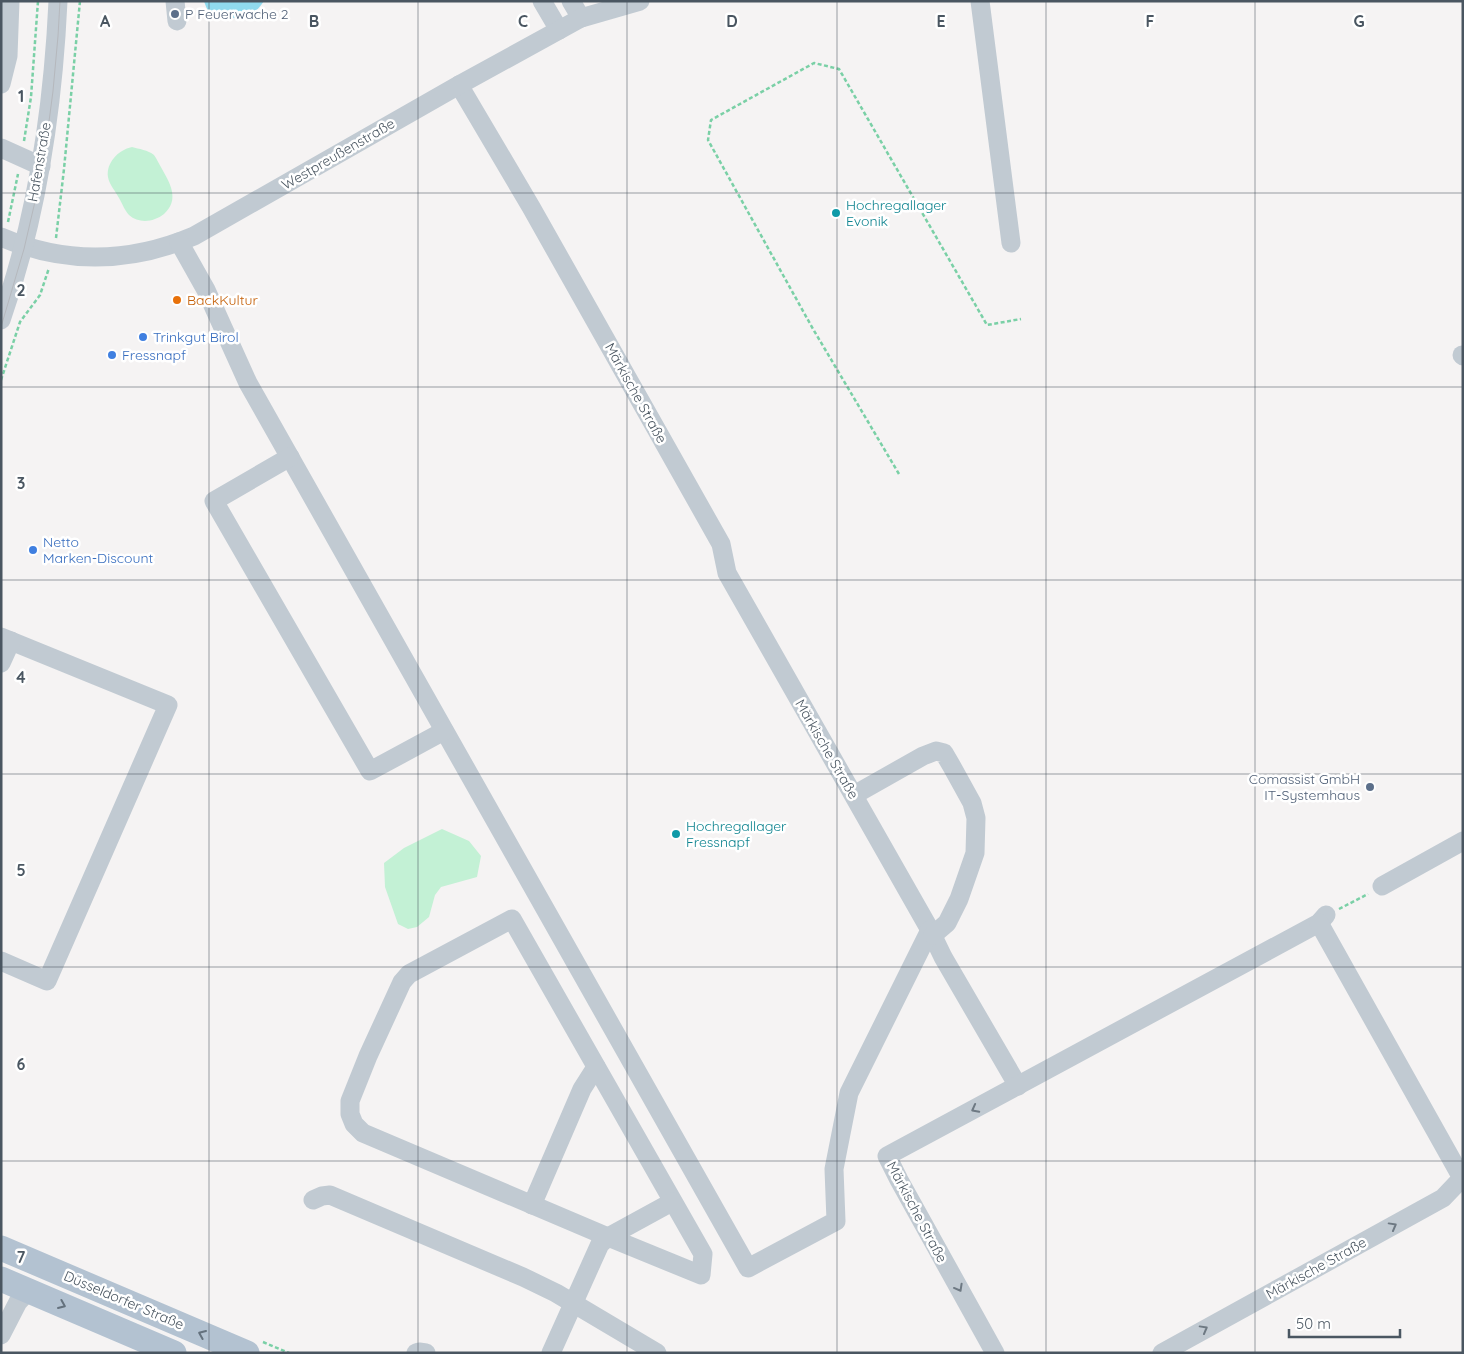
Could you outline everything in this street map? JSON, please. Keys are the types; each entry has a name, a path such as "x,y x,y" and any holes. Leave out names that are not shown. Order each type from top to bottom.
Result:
{"main road":[{"name":"Düsseldorfer Straße","path":"1,1248 247,1353"},
{"name":"Düsseldorfer Straße","path":"1,1278 174,1353"}],"street":[{"path":"1,84 8,56 10,1"},
{"name":"Hafenstraße","path":"3,310 23,247 41,166 52,75 58,1"},
{"path":"175,1 177,21"},
{"path":"542,1 559,30"},
{"path":"572,1 582,18"},
{"name":"Westpreußenstraße","path":"3,238 23,247 67,256 105,258 137,254 179,242 194,236 559,30 582,18 640,1"},
{"path":"980,1 1011,242"},
{"name":"Märkische Straße","path":"459,85 531,207 721,544 727,573 932,932 943,957 1018,1086 887,1156 995,1353"},
{"path":"1,148 41,166"},
{"path":"179,242 206,290 248,383 748,1268 836,1221 834,1169 849,1093 932,932 947,923 959,899 975,853 976,818 972,803 944,753 936,751 923,756 854,795"},
{"path":"290,457 214,501 370,771 444,731"},
{"path":"1,663 6,639 168,705 47,981 1,961"},
{"path":"1382,886 1463,841"},
{"path":"512,919 672,1202 703,1254 701,1274 608,1237 363,1133 354,1124 350,1114 350,1101 368,1056 402,982 409,974 512,919"},
{"path":"1018,1086 1323,919"},
{"name":"Märkische Straße","path":"1162,1353 1443,1198 1462,1178 1323,919"},
{"path":"532,1205 582,1089 596,1067"},
{"path":"313,1200 330,1195 523,1277 556,1293 657,1353"},
{"path":"551,1353 600,1244 608,1237 672,1202"},
{"path":"1,1335 18,1302 29,1290"},
{"path":"416,1353 426,1353"}],"path":[{"path":"3,238 22,157 31,97 38,1"},
{"path":"899,474 813,329 708,140 711,120 814,63 839,69 987,325 1022,319"},
{"path":"1323,919 1382,886"}],"green space":[{"path":"132,147 154,155 168,180 172,192 172,203 169,209 160,217 147,221 137,220 129,215 108,177 109,167 114,158 122,151"},
{"path":"442,829 469,841 481,856 477,877 441,887 435,895 429,917 417,927 408,929 398,924 385,887 384,863 404,848"}],"water":[{"path":"204,1 264,1 249,16 242,18 219,18 209,11"}],"tram line":[{"path":"1,327 24,249 43,167 53,91 60,1"}],"place":[{"name":"P Feuerwache 2","path":"175,14"},
{"name":"Hochregallager Evonik","path":"836,213"},
{"name":"BackKultur","path":"177,300"},
{"name":"Trinkgut Birol","path":"143,337"},
{"name":"Fressnapf","path":"112,355"},
{"name":"Netto Marken-Discount","path":"33,550"},
{"name":"Comassist GmbH IT-Systemhaus","path":"1370,787"},
{"name":"Hochregallager Fressnapf","path":"676,834"}]}
